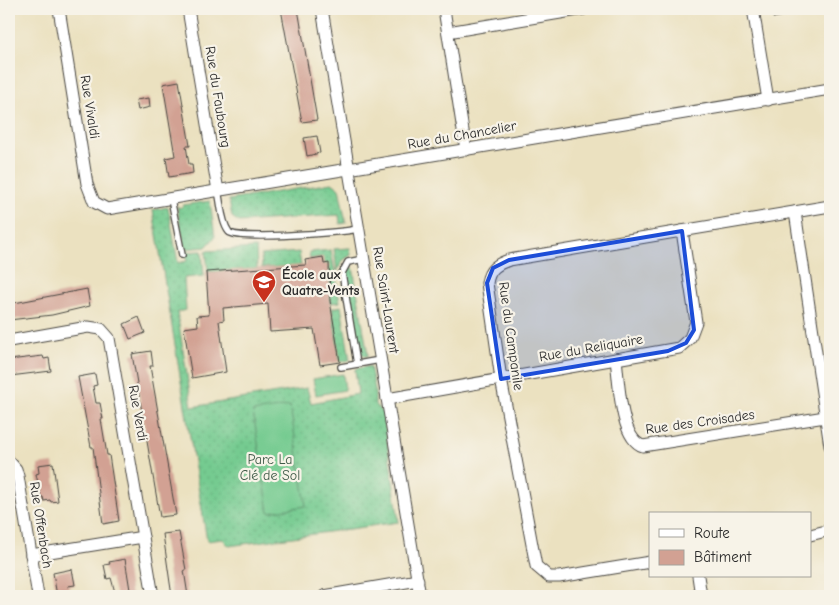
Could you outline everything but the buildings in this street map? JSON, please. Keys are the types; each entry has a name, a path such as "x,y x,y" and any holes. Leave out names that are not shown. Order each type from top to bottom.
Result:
{"street":[{"name":"Rue Vivaldi","path":"59,9 87,184 91,198 99,206"},
{"name":"Rue du Faubourg","path":"188,9 218,191"},
{"name":"Rue Saint-Laurent","path":"322,9 420,596"},
{"path":"444,9 466,150"},
{"path":"448,32 584,9"},
{"path":"753,9 768,100"},
{"name":"Rue du Chancelier","path":"99,206 113,209 830,89"},
{"name":"Rue du Campanile","path":"649,562 559,577 549,577 536,566 501,378 487,282 488,275 498,263 509,260 830,206"},
{"path":"795,212 830,446"},
{"name":"Rue du Reliquaire","path":"386,400 501,378 679,348 690,338 696,322 682,231"},
{"name":"Rue Verdi","path":"9,341 88,327 101,329 109,338 152,596"},
{"name":"Rue des Croisades","path":"616,359 628,433 637,444 643,446 825,417"},
{"name":"Rue Offenbach","path":"9,461 16,469 18,476 38,596"},
{"path":"812,534 830,530"},
{"path":"31,556 143,537"},
{"path":"698,578 701,596"},
{"path":"324,596 418,580"}],"lane":[{"path":"218,191 226,225 234,235 267,236 359,229"},
{"path":"172,199 182,255"},
{"path":"357,364 342,273 348,262 364,259"},
{"path":"341,367 380,360"}],"highlighted area":[{"path":"682,231 694,330 686,343 668,351 501,379 487,283 493,268 509,260"}],"green space":[{"path":"332,183 339,188 346,223 340,224 339,215 239,222 232,217 229,200"},
{"path":"210,201 215,237 206,247 185,249 177,206 180,208 183,205"},
{"name":"Parc La Clé de Sol","path":"168,207 178,263 187,261 185,252 202,251 204,276 184,278 186,310 177,312 192,407 307,388 311,403 358,394 355,369 370,366 375,389 375,405 383,412 399,522 229,546 223,539 207,541 153,210"},
{"path":"256,248 257,269 208,272 206,251"},
{"path":"350,248 351,255 342,261 337,272 334,249"},
{"path":"331,250 340,302 331,303 329,264 323,264 322,257 310,259 309,252"},
{"path":"299,252 301,266 262,268 261,255"},
{"path":"353,267 368,356 364,356 360,352 346,273 349,268"},
{"path":"341,306 350,360 340,362 332,308"},
{"path":"343,374 345,390 316,395 313,379"},
{"path":"290,406 306,506 269,512 253,412"}],"place":[{"name":"École aux Quatre-Vents","path":"264,303"}]}
